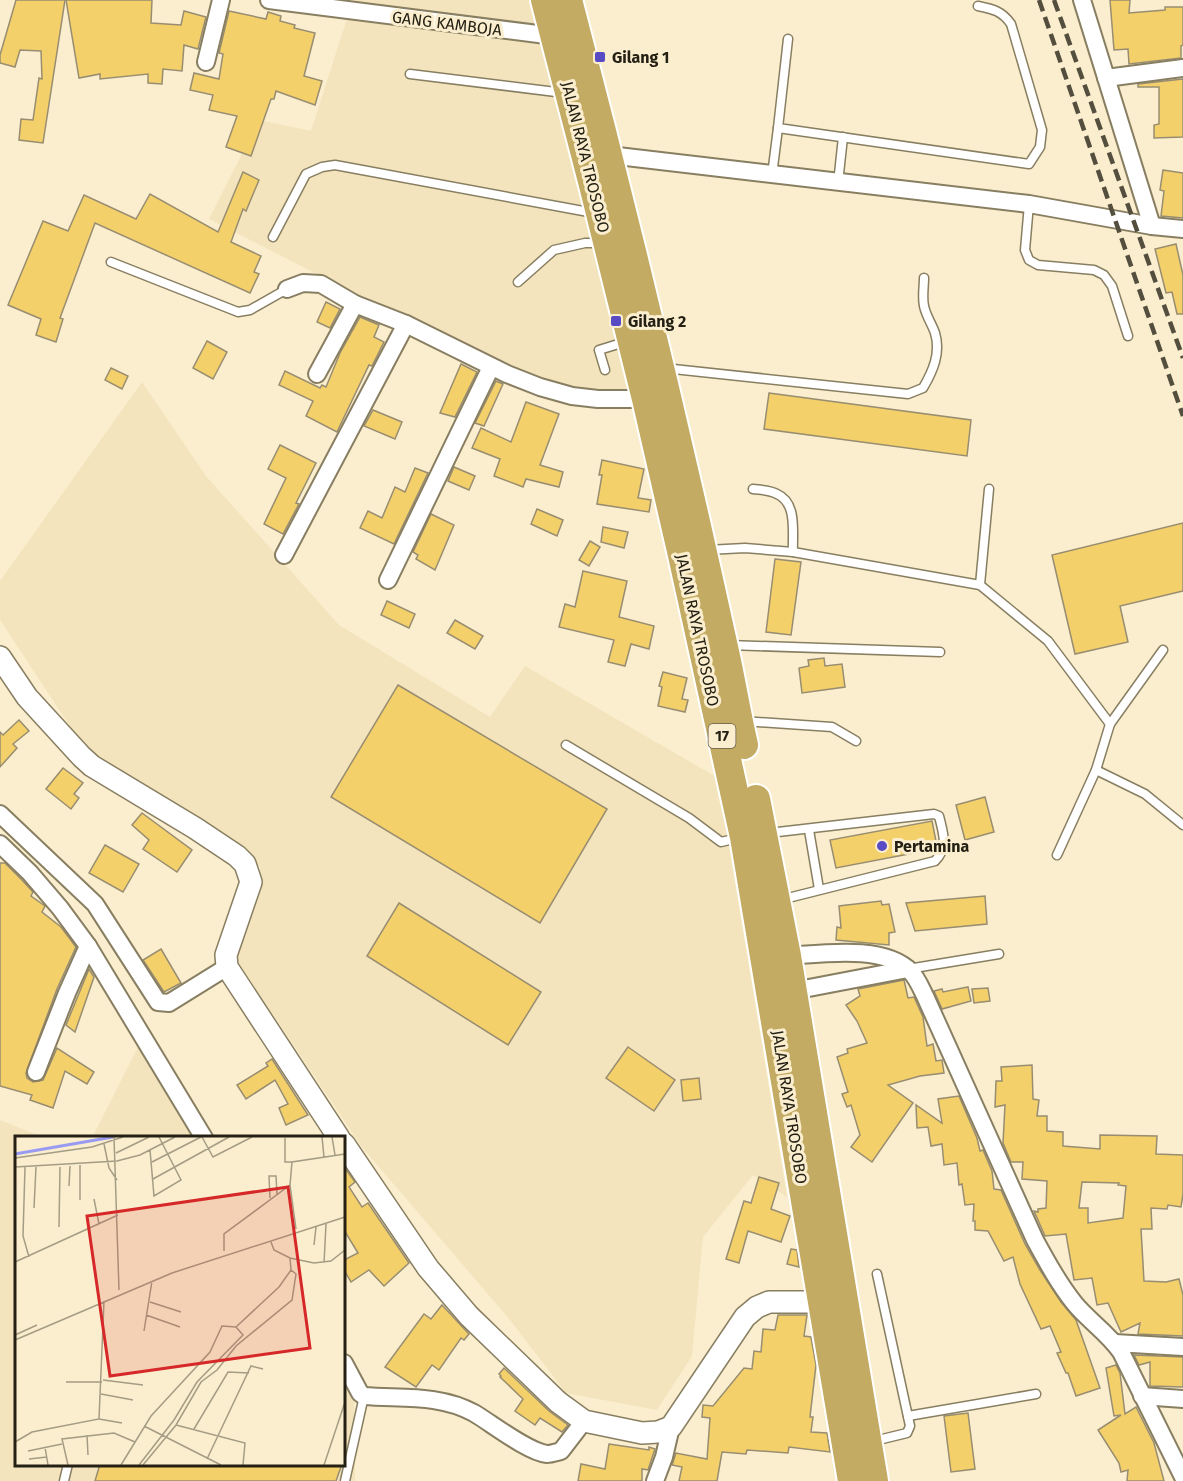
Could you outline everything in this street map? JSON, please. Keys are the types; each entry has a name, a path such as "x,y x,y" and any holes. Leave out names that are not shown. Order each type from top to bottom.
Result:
{"highway":[{"name":"JALAN RAYA TROSOBO","path":"545,0 601,214 682,555 754,836 777,901 874,1481"},
{"name":"JALAN RAYA TROSOBO","path":"568,0 609,155 724,645 738,721 822,1302 852,1481"}],"street":[{"path":"206,62 221,0"},
{"name":"GANG KAMBOJA","path":"268,0 554,36"},
{"path":"1082,0 1152,226"},
{"path":"1107,78 1183,68"},
{"path":"609,155 1029,204 1152,226 1183,229"},
{"path":"287,289 303,283 321,284 355,304 406,324 491,367 540,387 572,396 598,399 646,399"},
{"path":"317,374 355,304"},
{"path":"284,555 406,324"},
{"path":"388,580 491,367"},
{"path":"0,657 27,697 82,758 195,828 245,864 251,882 226,955 227,967 338,1136"},
{"path":"0,814 95,904 158,1002 169,1003 227,967"},
{"path":"0,844 30,873 88,946 203,1136"},
{"path":"36,1072 88,946"},
{"path":"787,956 857,953 888,959 908,969 918,982 1035,1240 1053,1273 1076,1305 1115,1343 1183,1478"},
{"path":"793,990 908,969"},
{"path":"345,1145 428,1268 469,1316 558,1402 584,1421 642,1433 658,1432 671,1427"},
{"path":"655,1481 664,1457 671,1427 745,1317 769,1302 822,1302"},
{"path":"1115,1343 1183,1347"},
{"path":"345,1365 360,1393 367,1396 425,1398 453,1404 472,1412 531,1448 547,1454 561,1451 584,1421"},
{"path":"1142,1396 1183,1399"}],"lane":[{"path":"778,128 1029,164 1040,147 1042,130 1011,24 1004,15 993,9 978,6"},
{"path":"772,175 789,39"},
{"path":"410,74 570,93"},
{"path":"838,183 843,137"},
{"path":"273,237 306,174 322,167 335,165 601,214"},
{"path":"1029,204 1025,250 1029,260 1038,265 1094,270 1104,275 1112,286 1128,336"},
{"path":"518,282 554,250 585,243 607,243"},
{"path":"111,262 238,312 250,310 287,289"},
{"path":"660,368 908,394 923,388 932,372 937,351 935,333 927,318 923,303 924,278"},
{"path":"605,370 599,350 631,339"},
{"path":"753,489 777,493 786,499 791,507 793,552"},
{"path":"980,585 989,489"},
{"path":"702,551 745,548 793,552 980,585 1048,641 1110,724"},
{"path":"724,645 940,652"},
{"path":"1057,855 1096,770 1110,724 1163,650"},
{"path":"738,721 832,727 856,741"},
{"path":"566,745 689,818 721,842 934,813 939,816 945,843 934,861 777,901"},
{"path":"1096,770 1145,795 1183,825"},
{"path":"809,830 819,889"},
{"path":"908,969 999,954"},
{"path":"868,1443 907,1432 910,1426 876,1274"},
{"path":"908,1416 1036,1395"},
{"path":"345,1481 367,1396"},
{"path":"64,1481 68,1466"}],"shaded area":[{"path":"353,0 532,0 635,401 562,399 209,219 259,120 311,131"},
{"path":"142,382 206,476 339,625 490,717 525,666 718,778 787,1197 753,1175 703,1237 692,1356 657,1410 566,1393 510,1320 361,1146 226,944 261,867 87,752 0,620 0,581"},
{"path":"141,1041 203,1136 93,1136"},
{"path":"0,1120 40,1136 15,1136 15,1466 345,1466 345,1376 354,1399 355,1481 0,1481"}],"building":[{"path":"16,0 65,0 43,143 19,140 21,119 33,120 39,78 42,79 41,51 20,50 15,67 0,63 0,55"},
{"path":"66,0 152,0 151,23 181,25 184,11 206,17 198,49 184,45 182,71 163,69 162,84 148,83 148,74 100,79 100,74 79,78"},
{"path":"1110,0 1130,0 1129,13 1165,10 1165,7 1183,7 1181,58 1129,64 1128,49 1114,50"},
{"path":"229,11 266,19 268,12 281,16 280,21 295,25 294,28 315,33 304,76 322,81 315,105 276,91 251,156 226,147 237,116 209,110 213,95 190,90 194,73 219,79 223,54 219,53"},
{"path":"1183,79 1183,137 1154,138 1154,125 1159,124 1159,87 1138,87 1138,84"},
{"path":"1163,170 1183,173 1183,218 1161,216 1164,191 1160,190"},
{"path":"243,172 259,180 246,211 243,209 231,242 261,256 254,272 259,274 250,293 95,223 60,318 63,319 56,342 36,335 41,319 8,305 43,221 68,231 84,195 136,219 150,194 218,232"},
{"path":"1176,244 1183,275 1183,314 1177,314 1172,292 1166,293 1155,249"},
{"path":"326,302 340,309 330,328 317,322"},
{"path":"360,317 379,325 374,337 384,342 372,366 369,365 337,432 306,416 313,401 279,385 285,371 320,388 322,385 326,387 340,353"},
{"path":"207,341 227,352 213,379 193,368"},
{"path":"461,364 477,372 455,417 440,413"},
{"path":"111,368 128,376 122,389 105,380"},
{"path":"496,381 503,384 484,426 475,423"},
{"path":"769,393 971,420 967,456 764,429"},
{"path":"526,402 559,414 540,465 563,472 559,487 526,479 523,487 494,476 500,459 472,448 481,428 511,442"},
{"path":"373,410 402,422 395,439 364,426"},
{"path":"280,445 316,463 296,503 299,504 283,534 264,524 286,478 268,469"},
{"path":"602,460 644,469 638,498 651,500 649,512 597,504"},
{"path":"454,467 475,476 469,490 448,481"},
{"path":"415,468 428,473 394,544 360,528 368,511 382,518 395,487 405,492"},
{"path":"537,509 563,520 557,536 531,524"},
{"path":"431,514 454,525 435,570 416,559 418,555 413,552"},
{"path":"1183,523 1183,591 1120,606 1128,642 1075,654 1052,555"},
{"path":"603,527 628,532 624,548 601,542"},
{"path":"590,541 600,547 589,566 579,560"},
{"path":"775,559 801,562 791,635 766,632"},
{"path":"583,571 627,581 619,617 654,626 649,649 631,644 625,666 608,662 614,640 559,627 565,604 575,607"},
{"path":"387,601 415,614 409,628 381,615"},
{"path":"455,620 483,636 475,649 447,633"},
{"path":"824,658 825,666 842,664 845,687 802,693 799,668 809,666 808,660"},
{"path":"663,672 687,678 682,699 688,700 685,712 658,706 662,687 659,686"},
{"path":"398,685 607,809 540,923 331,797"},
{"path":"19,720 29,731 13,744 17,748 0,767 0,732 3,735"},
{"path":"63,768 83,783 74,794 79,798 71,809 46,789"},
{"path":"985,797 994,832 965,840 956,805"},
{"path":"142,813 192,850 177,872 143,849 149,840 132,825"},
{"path":"932,821 937,846 935,849 836,868 830,840"},
{"path":"105,845 139,864 123,892 89,873"},
{"path":"0,863 5,863 33,892 31,896 45,906 42,912 61,927 76,947 57,989 26,1073 27,1078 33,1082 43,1080 57,1048 94,1072 87,1084 65,1071 53,1108 30,1100 32,1095 0,1086"},
{"path":"985,896 987,924 915,931 906,903"},
{"path":"881,901 882,905 889,904 895,932 889,933 889,945 836,940 837,927 841,928 839,906"},
{"path":"399,903 541,992 508,1045 367,956"},
{"path":"161,949 181,983 164,992 143,960"},
{"path":"89,969 94,977 75,1032 66,1025"},
{"path":"904,980 908,998 914,997 923,1017 927,1046 933,1044 936,1061 942,1060 944,1073 920,1076 888,1085 913,1103 872,1162 851,1147 860,1135 851,1105 847,1107 842,1094 848,1092 837,1057 848,1053 847,1049 867,1043 857,1021 846,1005 860,996 858,989"},
{"path":"968,987 971,1001 942,1009 934,991 942,989 943,992"},
{"path":"988,988 990,1001 974,1003 972,989"},
{"path":"628,1047 675,1080 654,1111 606,1078"},
{"path":"272,1059 308,1115 286,1125 279,1108 288,1104 275,1080 246,1099 237,1085 268,1066 266,1063"},
{"path":"1032,1065 1033,1099 1039,1100 1037,1116 1047,1116 1047,1131 1063,1132 1063,1146 1100,1149 1100,1135 1157,1136 1156,1154 1183,1155 1181,1207 1168,1205 1167,1209 1151,1208 1152,1229 1141,1229 1144,1281 1166,1282 1179,1279 1183,1295 1183,1336 1138,1334 1140,1323 1121,1332 1108,1303 1097,1305 1092,1278 1074,1280 1066,1234 1045,1236 1034,1211 1038,1212 1038,1209 1046,1208 1047,1181 1022,1179 1023,1162 1011,1162 1003,1143 1005,1105 995,1107 996,1081 1002,1081 1001,1067","holes":["1082,1182 1119,1183 1118,1185 1126,1186 1123,1218 1088,1223 1088,1208 1079,1208"]},
{"path":"699,1078 701,1099 683,1101 681,1080"},
{"path":"959,1096 977,1138 980,1151 983,1150 992,1171 994,1189 1001,1190 1025,1244 1040,1270 1076,1320 1100,1388 1076,1396 1068,1373 1057,1353 1061,1352 1050,1326 1041,1329 1020,1284 1013,1257 1004,1261 988,1231 975,1230 974,1204 965,1205 962,1184 959,1185 957,1163 944,1165 942,1144 931,1146 928,1127 917,1128 916,1105 942,1123 938,1099"},
{"path":"345,1168 355,1182 349,1187 362,1207 368,1203 409,1263 384,1286 369,1270 351,1282 345,1272 345,1260 358,1253 345,1232"},
{"path":"759,1177 779,1183 771,1209 790,1216 781,1242 748,1231 739,1263 726,1259 744,1201 751,1203"},
{"path":"791,1249 797,1250 799,1267 787,1264"},
{"path":"442,1305 469,1334 464,1340 461,1338 439,1370 432,1365 416,1387 385,1367 424,1314 431,1319"},
{"path":"778,1315 807,1315 804,1336 811,1337 816,1365 810,1417 813,1417 811,1432 827,1433 830,1452 789,1447 788,1453 747,1450 746,1454 722,1452 717,1481 679,1481 682,1467 672,1465 676,1453 707,1459 710,1418 702,1417 703,1405 713,1406 744,1368 752,1369 754,1351 761,1352 763,1329 775,1330"},
{"path":"1134,1355 1183,1357 1183,1387 1150,1386 1150,1362 1139,1365"},
{"path":"1116,1365 1120,1373 1125,1414 1136,1407 1154,1443 1164,1481 1127,1481 1128,1470 1121,1472 1119,1463 1098,1430 1121,1415 1114,1416 1106,1368"},
{"path":"504,1368 549,1411 568,1425 562,1432 540,1418 535,1425 515,1411 523,1399 500,1377 499,1374"},
{"path":"968,1413 975,1469 951,1472 944,1416"},
{"path":"609,1444 655,1449 648,1470 642,1469 642,1481 578,1481 581,1464 605,1469"},
{"path":"99,1466 341,1466 336,1481 95,1481"}],"railway":[{"path":"1039,0 1183,416"},
{"path":"1054,0 1183,358"}],"place":[{"name":"Gilang 1","path":"600,57"},
{"name":"Gilang 2","path":"616,321"},
{"name":"Pertamina","path":"882,846"}]}
